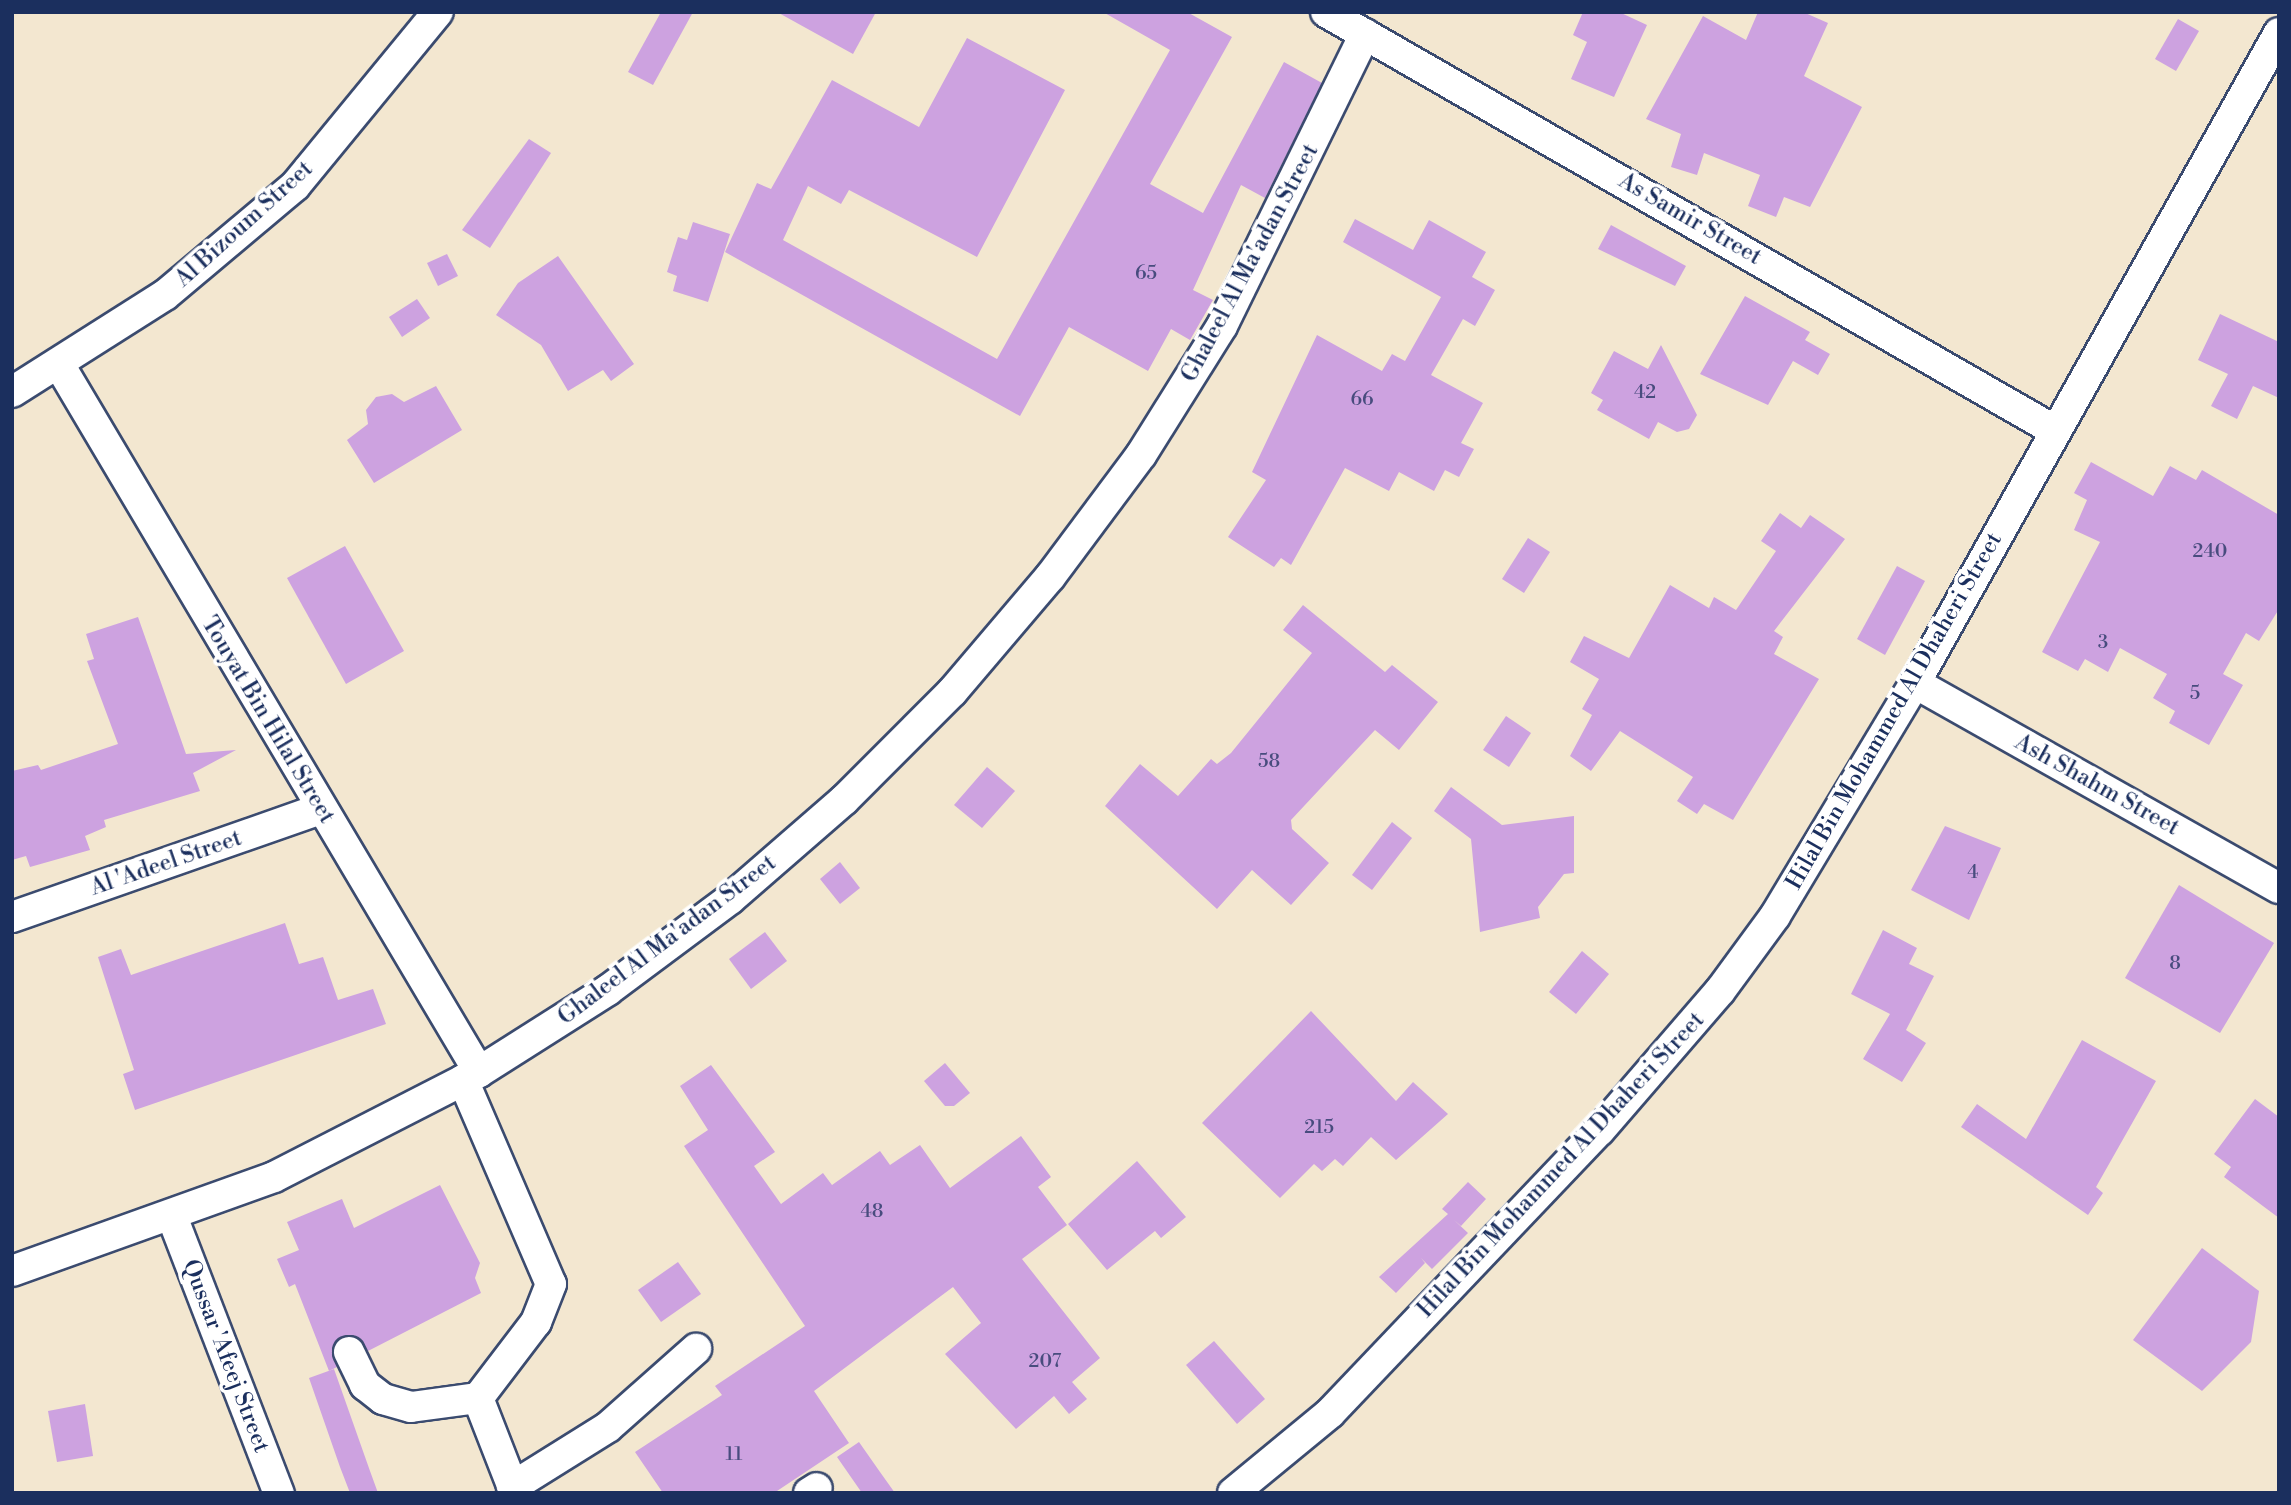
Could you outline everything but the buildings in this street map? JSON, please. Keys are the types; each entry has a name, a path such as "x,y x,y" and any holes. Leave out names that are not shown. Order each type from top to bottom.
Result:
{"street":[{"name":"Al Bizoum Street","path":"12,392 60,366 165,295 295,186 438,12"},
{"name":"As Samir Street","path":"1326,12 2052,429"},
{"name":"Hilal Bin Mohammed Al Dhaheri Street","path":"1233,1493 1330,1413 1661,1062 1775,916 1915,682 2052,429 2279,33"},
{"name":"Ghaleel Al Ma'adan Street","path":"12,1271 173,1219 297,1166 471,1076 608,990 730,899 834,809 951,692 1051,577 1141,455 1222,327 1365,34"},
{"name":"Touyat Bin Hilal Street","path":"60,366 320,809 471,1076 551,1284 536,1322 478,1398"},
{"name":"Ash Shahm Street","path":"1915,682 2279,888"},
{"name":"Al 'Adeel Street","path":"12,917 320,809"},
{"name":"Qussar 'Afeej Street","path":"173,1219 279,1493"},
{"path":"349,1352 365,1385 383,1399 411,1407 478,1398 513,1490 608,1427 696,1349"}]}
